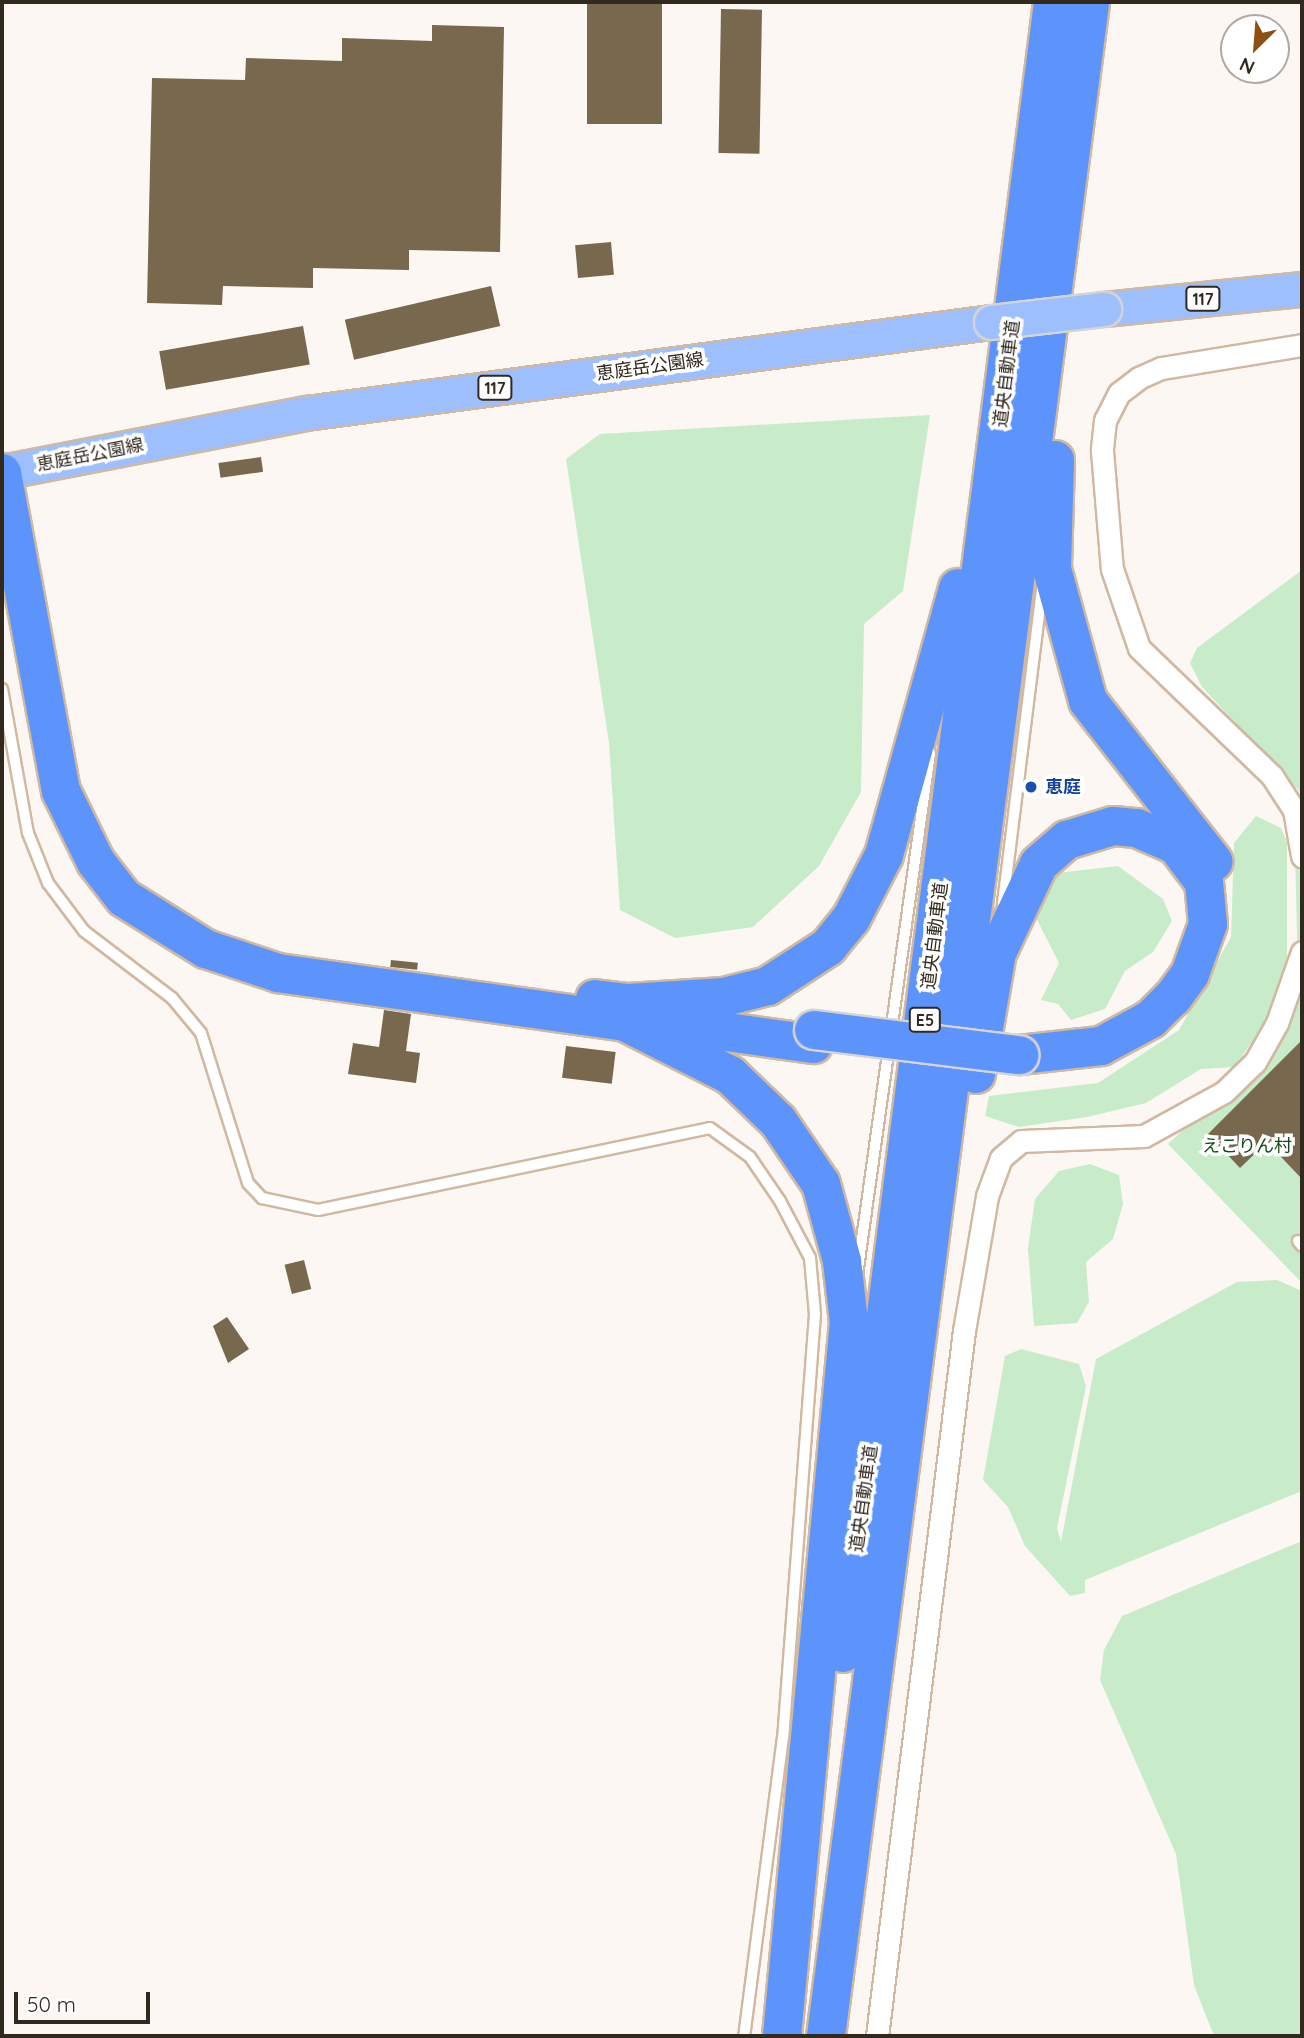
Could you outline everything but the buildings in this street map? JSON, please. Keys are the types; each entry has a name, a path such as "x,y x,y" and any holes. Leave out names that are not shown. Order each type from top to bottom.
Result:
{"highway":[{"name":"道央自動車道","path":"789,2036 875,1423 1053,2"},
{"name":"道央自動車道","path":"826,2036 1090,2"},
{"path":"2,473 51,756 76,826 124,898 159,925 206,949 257,963 278,973 1017,1062 1095,1063 1151,1039 1193,996 1222,924 1213,859 1088,701 1052,569 1052,506 1100,2"},
{"path":"626,1013 724,997 768,986 828,947 851,919 884,855 949,623 1004,404"},
{"path":"856,1794 997,953 1039,864 1085,831 1113,826 1157,835 1176,845 1204,882 1208,924 1200,951 1179,989 1151,1019 1101,1046 1017,1062"},
{"path":"626,1013 730,1074 778,1121 821,1184 842,1261 849,1322 782,2036"}],"main road":[{"name":"恵庭岳公園線","path":"2,473 306,413 991,322 1302,289"}],"street":[{"path":"1302,345 1161,368 1139,378 1119,393 1105,420 1102,450 1112,569 1139,648 1272,776 1294,810 1302,856"},
{"path":"877,2036 964,1331 987,1196 1001,1158 1021,1141 1144,1136 1224,1092 1255,1062 1277,1023 1298,977 1302,952"}],"lane":[{"path":"997,953 1052,506"},
{"path":"934,729 949,623"},
{"path":"2,689 28,833 48,883 84,931 172,998 201,1033 248,1183 262,1198 318,1210 710,1128 750,1157 780,1201 810,1258 815,1314 783,1737 744,2036"},
{"path":"849,1322 932,742"}],"green space":[{"path":"930,415 903,591 864,624 861,792 819,866 753,927 675,938 620,910 609,743 566,459 600,434"},
{"path":"1302,570 1302,794 1202,687 1190,663 1197,648"},
{"name":"えこりん村","path":"1302,808 1302,1283 1168,1144 1255,1062 1298,977 1294,810"},
{"path":"1256,816 1281,828 1287,842 1287,957 1271,1013 1235,1067 1201,1069 1146,1103 1087,1117 1019,1127 985,1116 989,1096 1098,1083 1179,1030 1231,937 1234,843"},
{"path":"1118,866 1163,899 1172,921 1153,952 1125,971 1105,1009 1071,1020 1058,1004 1041,1000 1059,963 1033,912 1057,873"},
{"path":"1090,1164 1119,1175 1123,1204 1113,1239 1086,1262 1089,1302 1077,1323 1034,1326 1028,1248 1035,1199 1059,1171"},
{"path":"1277,1280 1302,1291 1302,1491 1085,1580 1085,1593 1070,1596 1025,1546 1008,1507 983,1480 1005,1356 1021,1349 1079,1364 1086,1386 1057,1528 1061,1542 1096,1359 1237,1282"},
{"path":"1302,1541 1302,2036 1214,2036 1194,1985 1176,1854 1100,1680 1104,1650 1122,1616"}],"place":[{"name":"恵庭","path":"1031,787"}]}
